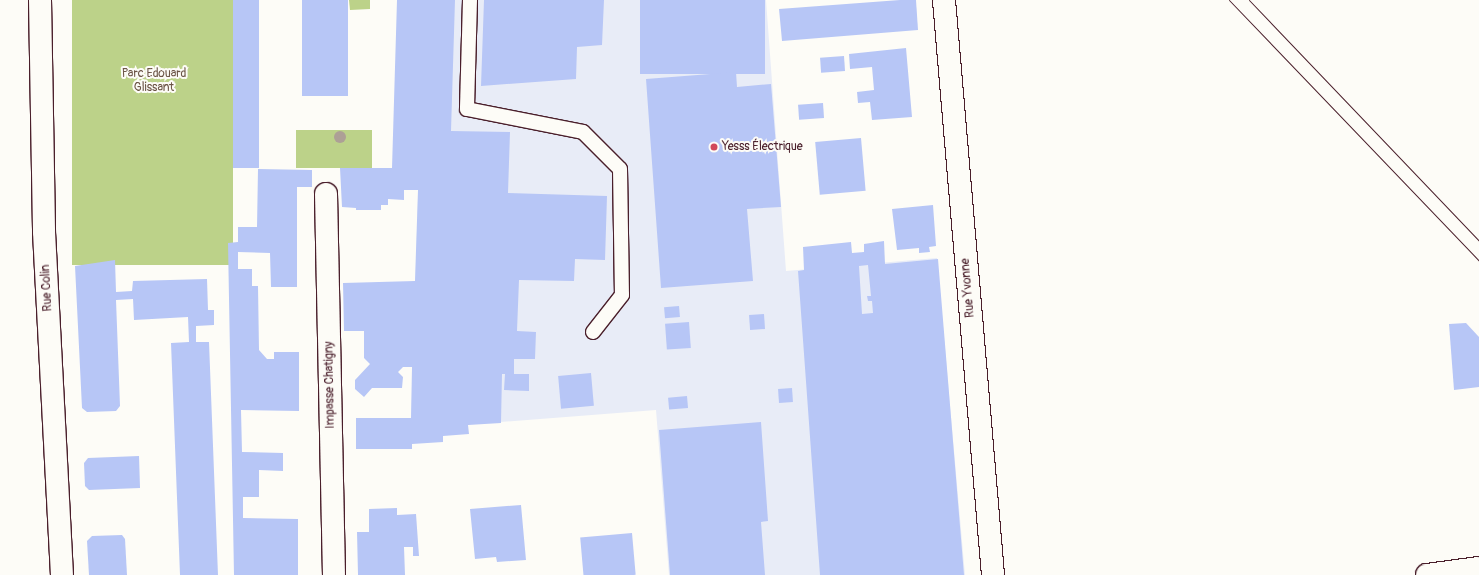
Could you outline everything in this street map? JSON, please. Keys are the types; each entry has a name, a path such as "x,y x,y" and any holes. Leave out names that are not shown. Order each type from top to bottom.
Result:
{"street":[{"name":"Rue Colin","path":"40,0 44,232 62,575"},
{"name":"Rue Yvonne","path":"944,0 993,575"},
{"name":"Impasse Chatigny","path":"326,194 334,575"},
{"path":"1427,575 1479,568"}],"lane":[{"path":"470,0 467,109 583,132 620,169 622,295 593,332"}],"shaded area":[{"path":"424,0 766,0 786,271 937,258 965,575 669,575 656,410 411,429"}],"green space":[{"name":"Parc Edouard Glissant","path":"72,0 233,0 233,265 72,265"},
{"path":"349,0 370,0 370,9 350,10"},
{"path":"296,130 372,130 372,168 296,168"}],"building":[{"path":"233,0 259,0 259,168 233,168"},
{"path":"302,0 348,0 348,96 302,96"},
{"path":"397,0 455,0 451,131 510,132 508,193 607,196 605,260 575,259 574,281 519,280 517,331 536,332 535,359 514,359 514,374 529,374 529,391 504,390 505,374 502,374 501,423 468,425 469,434 443,436 443,442 412,444 412,449 356,449 356,418 411,418 412,367 403,367 398,372 403,377 402,388 372,388 364,397 355,389 355,380 370,364 364,358 364,331 344,331 343,283 415,281 418,190 404,190 404,200 388,199 388,205 381,205 381,210 356,210 356,208 342,207 340,168 392,168"},
{"path":"484,0 604,0 602,45 577,47 576,79 481,86"},
{"path":"640,0 765,0 765,74 640,74"},
{"path":"916,0 918,30 782,41 779,9"},
{"path":"906,48 912,117 872,120 870,102 858,103 857,92 874,90 872,67 850,69 849,54"},
{"path":"844,56 845,71 821,73 820,58"},
{"name":"Yesss Électrique","path":"736,72 737,87 771,84 781,207 747,209 753,281 661,288 646,79"},
{"path":"823,103 824,118 799,120 798,105"},
{"path":"861,138 866,191 820,195 815,142"},
{"path":"258,169 312,170 312,187 297,187 297,287 271,287 270,253 238,252 238,269 252,269 252,286 258,286 259,350 267,359 274,359 274,352 299,352 299,411 241,410 242,452 283,453 283,471 259,470 259,497 243,497 243,518 298,519 298,575 234,575 228,243 238,242 238,227 257,227"},
{"path":"933,205 936,246 929,247 930,252 919,253 919,248 897,250 892,209"},
{"path":"884,241 885,264 938,259 964,575 820,575 798,271 804,270 803,247 851,242 852,253 864,252 864,244","holes":["868,265 871,296 867,296 868,301 872,301 873,313 862,314 859,266"]},
{"path":"115,260 116,292 132,291 133,281 207,279 208,310 214,310 214,325 196,326 196,342 209,342 218,575 180,575 171,343 189,342 188,317 134,320 133,299 116,300 120,406 116,411 87,412 82,408 75,266"},
{"path":"679,306 680,317 665,318 664,307"},
{"path":"764,314 765,329 750,330 749,315"},
{"path":"689,322 691,348 667,350 665,324"},
{"path":"1466,323 1479,337 1479,387 1454,390 1449,324"},
{"path":"591,373 594,406 561,409 558,376"},
{"path":"792,388 793,402 779,403 778,389"},
{"path":"687,396 688,408 669,410 668,398"},
{"path":"761,422 768,521 761,522 765,575 670,575 659,430"},
{"path":"139,456 140,488 89,490 85,486 84,463 88,458"},
{"path":"521,505 526,560 497,562 496,557 475,559 470,509"},
{"path":"397,508 397,515 416,514 419,556 413,556 413,547 404,547 405,575 358,575 357,532 369,532 369,509"},
{"path":"632,533 636,575 583,575 580,538"},
{"path":"122,535 125,539 127,575 89,575 87,541 92,536"}],"tram line":[{"path":"1229,0 1479,261"},
{"path":"1249,0 1479,241"}],"place":[{"name":"Yesss Électrique","path":"714,147"}]}
